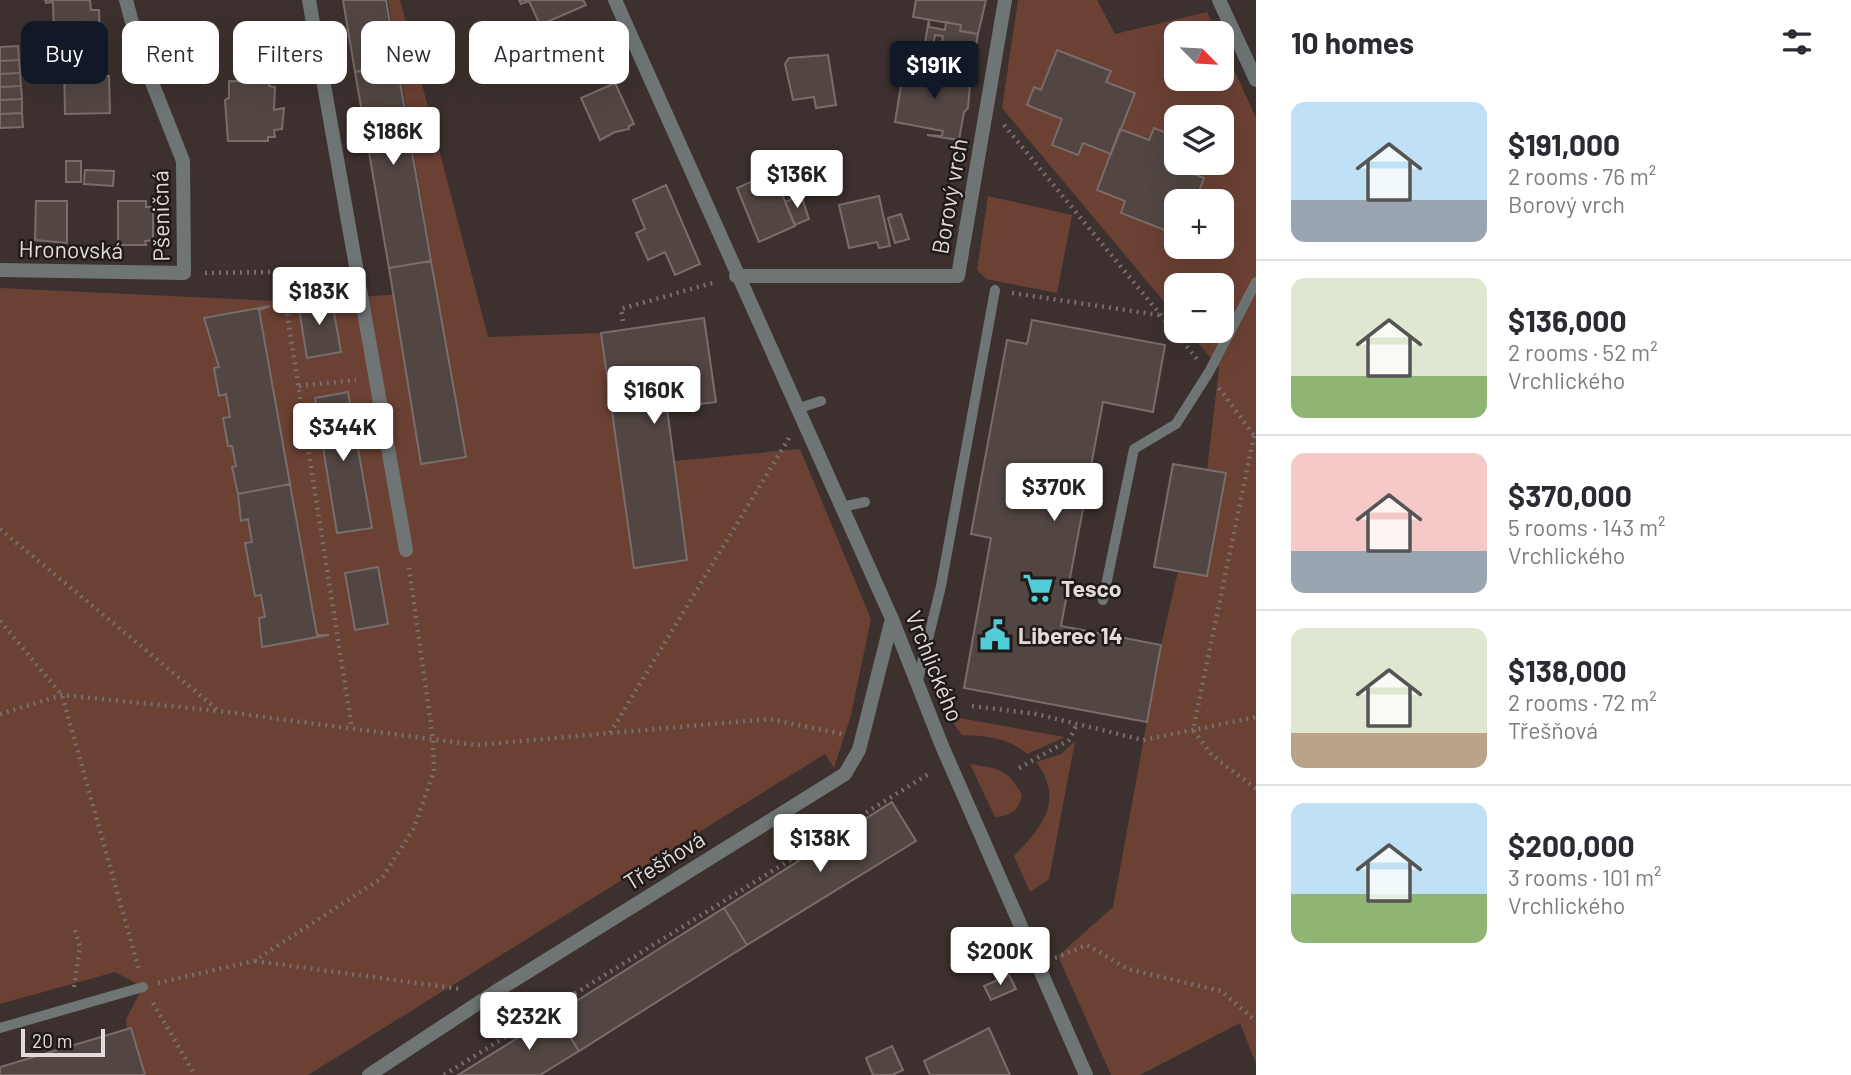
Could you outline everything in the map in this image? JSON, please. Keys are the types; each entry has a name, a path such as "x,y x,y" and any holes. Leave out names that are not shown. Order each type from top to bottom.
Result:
{"street":[{"name":"Pšeničná","path":"126,0 140,52 183,161 184,273"},
{"path":"309,0 406,550"},
{"name":"Vrchlického","path":"615,0 736,276 892,618 1086,1075"},
{"name":"Borový vrch","path":"736,276 958,276 1005,0"},
{"path":"1219,0 1256,80"},
{"name":"Hronovská","path":"0,270 184,273"},
{"name":"Třešňová","path":"369,1075 495,992 845,774 853,765 892,618"}],"lane":[{"path":"1103,600 1134,449 1176,424 1209,372 1256,282"},
{"path":"918,684 941,586 995,290"},
{"path":"798,414 821,401"},
{"path":"842,507 864,502"},
{"path":"0,1027 143,987"}],"path":[{"path":"987,104 1209,372 1255,436 1193,730 1212,755 1256,789"},
{"path":"184,273 355,271"},
{"path":"623,321 621,309 736,276"},
{"path":"995,290 1160,315"},
{"path":"286,307 352,729"},
{"path":"299,386 375,378"},
{"path":"609,733 798,414"},
{"path":"0,528 219,712"},
{"path":"143,987 254,961 373,885 391,868 414,828 434,772 433,739 406,550"},
{"path":"0,621 62,695 143,987 195,1075"},
{"path":"0,714 62,695 477,745 769,719 861,738"},
{"path":"972,706 1036,714 1143,740 1256,717"},
{"path":"1019,768 1069,740 1077,724"},
{"path":"444,1075 930,773"},
{"path":"75,930 80,947 74,985 79,1005"},
{"path":"1053,959 1087,945 1128,969 1221,991 1256,1021"},
{"path":"254,961 447,988 495,992"}],"shaded area":[{"path":"388,0 400,0 405,21 392,21"},
{"path":"1018,0 1097,0 1115,34 1164,22 1164,91 1234,91 1234,69 1256,118 1256,1064 1240,1023 1140,1075 1111,1075 1058,956 1113,907 1161,645 1178,571 1207,470 1219,368 1198,343 1234,343 1234,273 1164,273 1164,302 1002,108"},
{"path":"1207,12 1211,21 1169,21"},
{"path":"402,84 422,84 488,337 601,333 634,568 687,560 674,461 800,449 871,619 851,715 834,768 825,754 308,1075 131,1075 126,1019 143,987 115,972 0,1004 0,288 298,302 437,291"},
{"path":"988,196 1072,215 1057,293 986,279 977,270"},
{"path":"954,717 1065,737 1027,754 1005,741 962,735 952,722"},
{"path":"1075,741 1049,879 1030,892 1014,856 1041,824 1049,801 1045,776 1036,762 1061,754"},
{"path":"970,764 1001,771 1012,779 1022,795 1019,805 1006,815 995,817"}],"building":[{"path":"45,0 90,0 91,10 99,10 99,21 54,21 53,2 46,3"},
{"path":"343,0 386,0 390,21 361,21 361,71 355,72"},
{"path":"519,0 583,0 586,5 549,21 538,21 529,1 521,4"},
{"path":"916,0 986,0 978,34 960,31 961,25 913,17"},
{"path":"929,19 929,27 945,30 946,22 961,25 960,31 978,34 971,73 953,70 952,77 943,75 944,69 926,65 938,67 939,59 918,56 917,63 905,61 902,53 907,45 914,44 924,49","holes":["935,35 943,36 940,53 932,51"]},
{"path":"18,46 19,60 0,61 0,47"},
{"path":"1057,50 1111,71 1106,82 1135,93 1111,154 1083,143 1078,155 1052,145 1062,119 1027,105 1034,87 1041,90"},
{"path":"828,55 836,105 816,108 814,97 793,100 785,64 789,58"},
{"path":"19,60 20,73 0,74 0,61"},
{"path":"904,68 952,77 953,70 971,73 968,108 964,112 959,140 927,135 942,136 943,131 895,122"},
{"path":"361,71 361,84 400,84 431,261 389,268 355,72"},
{"path":"20,73 21,86 0,87 0,74"},
{"path":"109,76 110,113 65,114 64,84 108,84"},
{"path":"229,81 233,81 233,84 269,84 275,87 274,110 284,108 282,129 274,130 275,137 268,137 268,141 228,141 225,100 229,98"},
{"path":"615,84 634,124 629,126 629,129 615,132 600,140 581,98"},
{"path":"21,86 22,99 0,100 0,87"},
{"path":"22,99 22,113 0,114 0,100"},
{"path":"22,113 23,127 0,128 0,114"},
{"path":"1154,128 1164,132 1164,175 1196,175 1204,178 1200,189 1164,189 1164,230 1121,213 1125,201 1097,190 1120,129 1149,140"},
{"path":"66,161 81,161 81,182 66,182"},
{"path":"85,170 114,171 113,186 84,184"},
{"path":"773,172 795,226 759,242 737,188"},
{"path":"666,185 700,264 675,275 665,252 648,260 636,233 645,229 633,200"},
{"path":"801,195 809,219 795,225 785,202"},
{"path":"879,196 890,246 879,248 877,242 849,248 839,205"},
{"path":"36,201 67,201 67,243 35,240"},
{"path":"118,201 146,201 146,207 153,207 153,240 145,241 146,245 118,245"},
{"path":"901,214 909,239 895,243 888,218"},
{"path":"431,261 466,457 421,464 389,268"},
{"path":"331,296 341,352 307,358 298,302"},
{"path":"270,306 259,310 290,484 238,494 232,467 236,466 232,446 228,446 223,418 230,417 226,394 219,396 214,368 219,367 204,318"},
{"path":"704,318 716,402 667,408 687,560 634,568 601,333"},
{"path":"1032,320 1165,345 1153,412 1103,402 1061,626 1161,645 1147,722 964,688 991,538 971,534 1007,340 1027,344"},
{"path":"348,392 372,528 337,533 315,398"},
{"path":"1173,464 1226,473 1207,576 1154,567"},
{"path":"290,484 317,635 329,635 262,647 259,618 265,617 261,595 255,596 245,543 252,542 248,519 241,521 238,494"},
{"path":"378,567 388,624 355,630 345,573"},
{"path":"892,802 916,841 747,945 724,908"},
{"path":"724,908 747,945 579,1051 556,1014"},
{"path":"1009,975 1016,989 991,1000 984,986"},
{"path":"556,1014 579,1051 540,1075 458,1075"},
{"path":"131,1028 145,1075 0,1075 0,1067"},
{"path":"989,1028 1010,1075 930,1075 924,1061"},
{"path":"892,1046 903,1070 892,1075 873,1075 866,1058"}],"place":[{"name":"Tesco","path":"1038,588"},
{"name":"Liberec 14","path":"995,635"}]}
